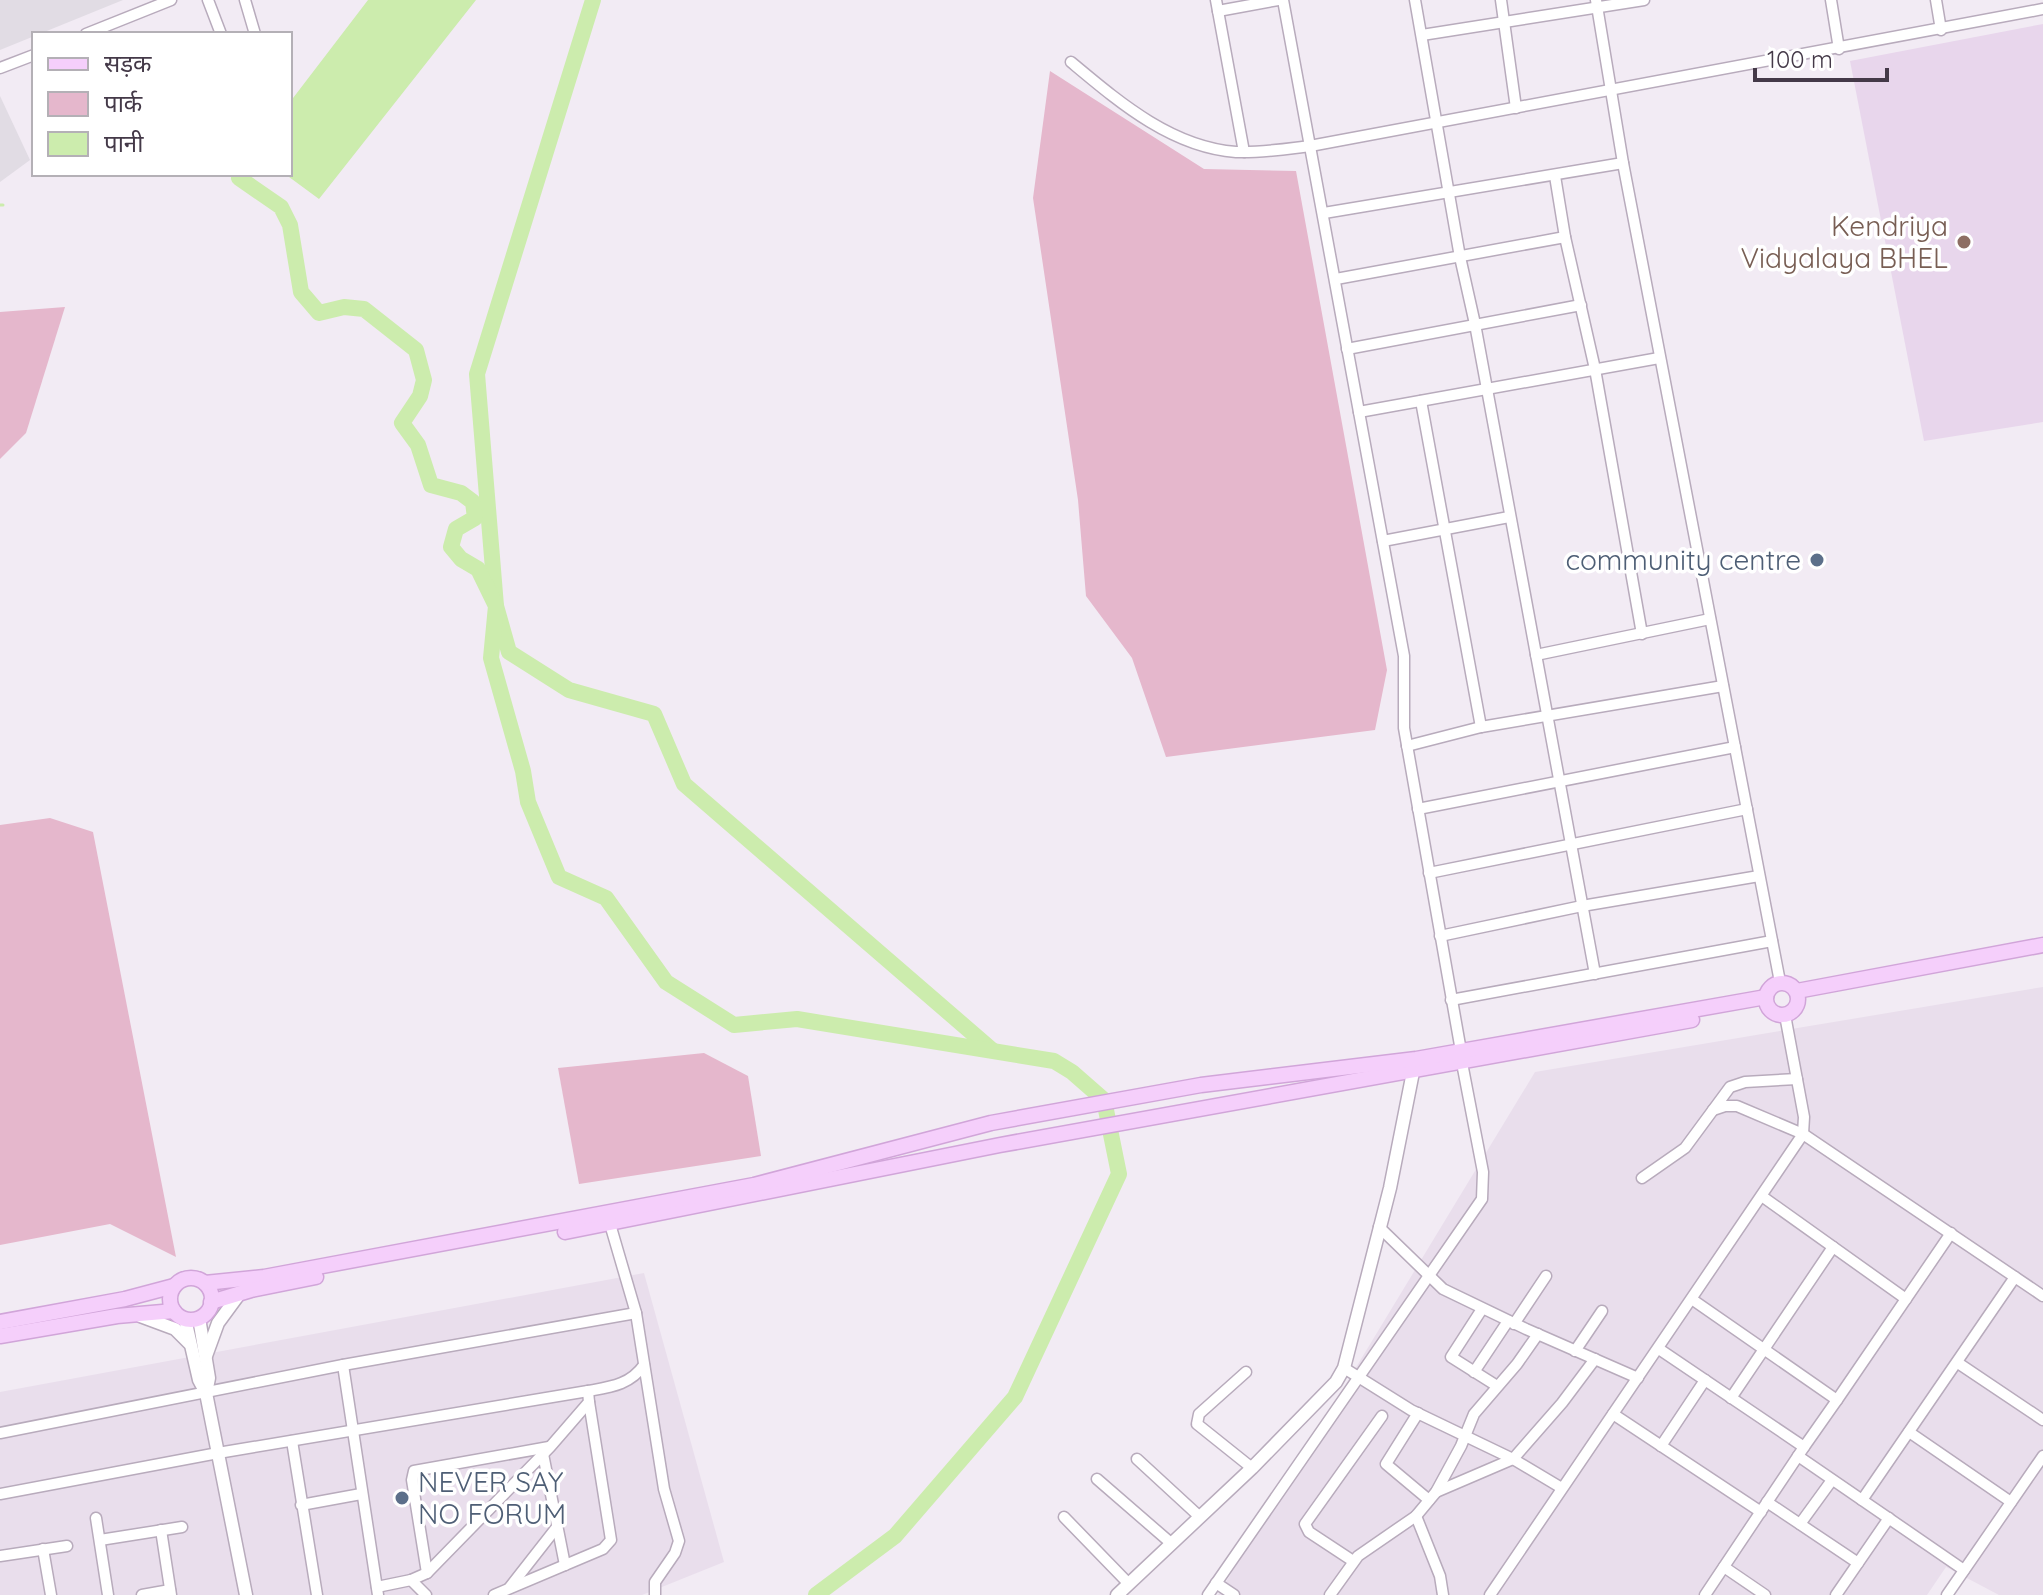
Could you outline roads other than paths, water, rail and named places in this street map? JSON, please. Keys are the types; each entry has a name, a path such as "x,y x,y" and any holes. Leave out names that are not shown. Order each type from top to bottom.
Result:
{"main road":[{"path":"1798,996 2043,945"},
{"path":"1798,996 2043,954"},
{"path":"1766,1002 1772,986 1780,982 1790,984 1798,996"},
{"path":"1766,1002 1778,1015 1785,1015 1793,1011 1798,996"},
{"path":"211,1302 240,1293 610,1224 1414,1065 1766,1002"},
{"path":"0,1322 125,1299 174,1286 185,1279 205,1283 254,1279 754,1185 991,1123 1211,1083 1414,1065"},
{"path":"0,1336 134,1314 186,1316 209,1309 209,1289 205,1283"},
{"path":"174,1286 170,1299 186,1316"}],"street":[{"path":"91,32 171,0"},
{"path":"208,0 220,32"},
{"path":"245,0 254,32"},
{"path":"1208,1595 1467,1222 1484,1192 1483,1172 1402,718 1406,675 1404,656 1324,213 1280,0 1217,6 1244,152"},
{"path":"1415,0 1460,257 1595,974"},
{"path":"1501,0 1516,108"},
{"path":"1422,35 1597,4 1644,0"},
{"path":"1831,0 1839,49"},
{"path":"1936,0 1941,30"},
{"path":"1597,4 1659,358 1780,982"},
{"path":"1071,62 1129,110 1146,120 1197,144 1244,152 1310,146 2043,9"},
{"path":"0,68 32,56"},
{"path":"1324,213 1623,163"},
{"path":"1555,176 1565,237 1595,369 1642,634"},
{"path":"1336,279 1565,237"},
{"path":"1347,349 1581,305"},
{"path":"1359,412 1659,358"},
{"path":"1421,401 1481,727"},
{"path":"1383,541 1509,517"},
{"path":"1536,655 1710,619"},
{"path":"1407,746 1481,727 1723,686"},
{"path":"1418,809 1735,747"},
{"path":"1429,873 1747,809"},
{"path":"1440,936 1582,906 1759,876"},
{"path":"1451,1000 1772,941"},
{"path":"1490,1595 1560,1487 1693,1300 1803,1134 1804,1117 1785,1015"},
{"path":"1117,1595 1328,1392 1344,1368 1414,1065"},
{"path":"1642,1178 1685,1148 1735,1084 1797,1079"},
{"path":"1713,1110 1737,1106 1803,1134 2043,1296"},
{"path":"1763,1197 1906,1299"},
{"path":"610,1224 636,1313 664,1489 679,1541 675,1553 657,1578 655,1595"},
{"path":"1379,1227 1443,1289 1638,1378"},
{"path":"1705,1595 1951,1233"},
{"path":"1731,1398 1833,1247"},
{"path":"1474,1372 1546,1276"},
{"path":"1862,1500 2015,1277"},
{"path":"205,1357 218,1323 240,1293"},
{"path":"1693,1300 1837,1400"},
{"path":"1482,1309 1452,1354 1453,1360 1497,1386"},
{"path":"1575,1351 1602,1311"},
{"path":"0,1433 343,1365 636,1313"},
{"path":"134,1314 175,1329 191,1346"},
{"path":"186,1316 200,1385 206,1393 246,1595"},
{"path":"186,1316 205,1357 209,1383 206,1393"},
{"path":"1330,1595 1353,1561 1416,1516 1433,1496 1474,1414 1538,1334"},
{"path":"1659,1349 1731,1398 1832,1480 1964,1570"},
{"path":"1433,1496 1513,1459 1595,1359"},
{"path":"1958,1363 2043,1420"},
{"path":"343,1365 378,1591 427,1573 547,1451 589,1397"},
{"path":"0,1494 218,1453 589,1397 633,1378 644,1365"},
{"path":"1344,1368 1418,1413 1513,1459 1560,1487"},
{"path":"1246,1372 1199,1414 1197,1424 1252,1468"},
{"path":"1661,1446 1705,1380"},
{"path":"494,1595 603,1549 611,1540 589,1397"},
{"path":"1418,1413 1386,1464 1433,1496"},
{"path":"1613,1414 1764,1507 1800,1524 1858,1563"},
{"path":"1353,1561 1309,1532 1305,1524 1382,1416"},
{"path":"1909,1432 2011,1502"},
{"path":"292,1441 317,1595"},
{"path":"547,1451 565,1565"},
{"path":"427,1573 412,1480 414,1471 547,1451"},
{"path":"1947,1595 2043,1456"},
{"path":"1137,1459 1200,1517"},
{"path":"1097,1479 1172,1544"},
{"path":"1800,1524 1832,1480"},
{"path":"301,1505 361,1494"},
{"path":"1416,1516 1440,1576 1443,1595"},
{"path":"1064,1517 1129,1584"},
{"path":"96,1518 108,1595"},
{"path":"1836,1595 1889,1518"},
{"path":"100,1540 182,1527"},
{"path":"508,1589 557,1527"},
{"path":"142,1595 171,1592 161,1530"},
{"path":"0,1556 67,1546"},
{"path":"43,1549 51,1595"},
{"path":"1724,1567 1765,1595"},
{"path":"411,1580 426,1595"},
{"path":"1216,1583 1234,1595"}],"water":[{"path":"368,0 476,0 319,199 288,176 292,176 292,99"}],"waterway":[{"path":"593,0 477,374 496,606 509,652 569,690 654,714 684,784 992,1050"},
{"path":"239,178 281,207 290,225 301,292 319,313 344,307 364,309 416,350 424,380 420,396 402,423 418,445 431,485 461,493 473,502 475,518 456,529 451,547 461,559 478,569 496,606 491,658 523,771 528,802 559,877 606,898 666,982 734,1025 797,1019 1054,1061 1104,1100 1119,1174 1015,1397 895,1536 816,1595"}],"place":[{"name":"Kendriya Vidyalaya BHEL","path":"1964,242"},
{"name":"community centre","path":"1817,560"},
{"name":"NEVER SAY NO FORUM","path":"402,1498"}]}
